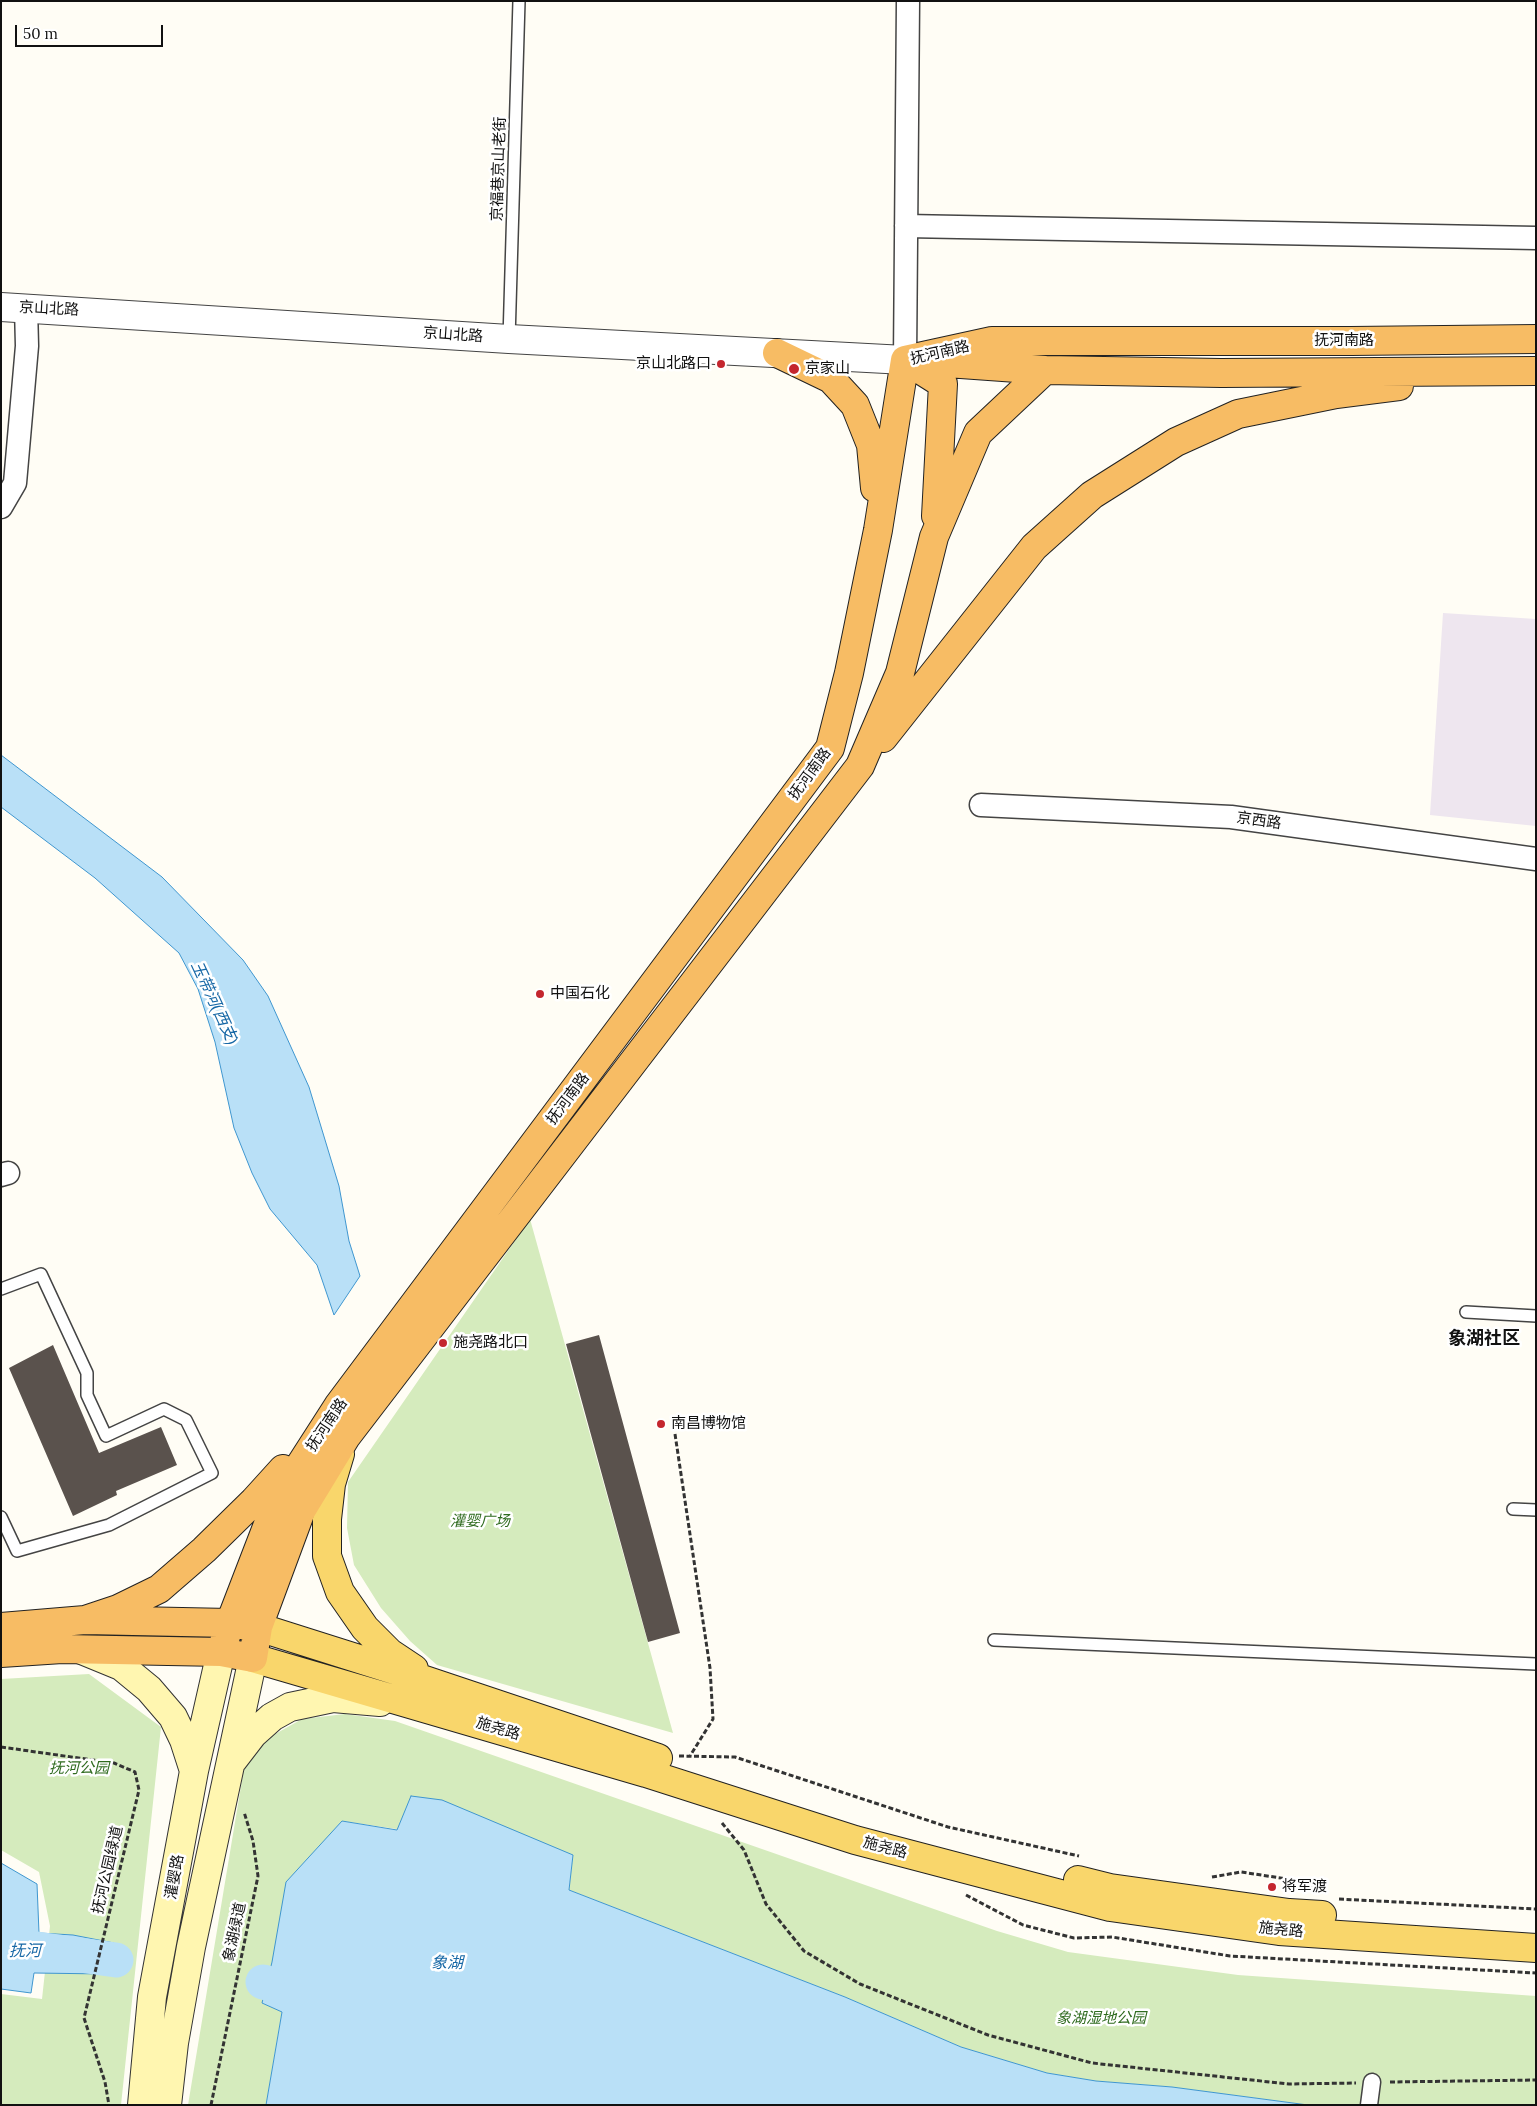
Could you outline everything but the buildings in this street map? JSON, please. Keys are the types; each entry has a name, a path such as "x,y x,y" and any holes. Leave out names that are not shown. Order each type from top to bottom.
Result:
{"highway":[{"name":"抚河南路","path":"220,1652 277,1501 338,1406 830,748 849,673 878,530 905,360 992,341 1351,342 1536,339"},
{"path":"777,353 831,379 855,405 871,445 878,530"},
{"path":"905,360 1045,370"},
{"path":"905,360 943,384 934,537"},
{"name":"抚河南路","path":"253,1658 258,1627 300,1511 346,1437 860,766 900,673 934,537 978,433 1045,370 1221,373 1524,371"},
{"path":"860,766 1034,547 1092,495 1176,442 1238,414 1336,394 1524,371"},
{"path":"84,1620 118,1609 159,1589 204,1550 254,1501 338,1406"},
{"path":"1,1627 84,1620 230,1623 258,1627"},
{"path":"1,1653 82,1650 220,1652 253,1658"}],"main road":[{"path":"346,1437 331,1484 327,1519 328,1556 340,1592 365,1628 430,1696"},
{"name":"施尧路","path":"258,1627 430,1696 646,1773 855,1840 1110,1908 1279,1931 1536,1948"},
{"path":"82,1650 121,1666 148,1690 173,1717 184,1740 194,1771"},
{"name":"灌婴路","path":"142,2105 152,1997 194,1771 220,1652"},
{"name":"施尧路","path":"253,1658 430,1696 650,1755 855,1822 1110,1888 1289,1913 1536,1930"},
{"name":"灌婴路","path":"167,2105 180,2002 253,1658"},
{"path":"229,1765 253,1734 272,1717 290,1707 334,1698 360,1699 430,1696"}],"street":[{"path":"905,360 908,1"},
{"path":"906,226 1536,238"},
{"name":"京山北路","path":"14,307 509,339 905,360"},
{"path":"1,508 15,483 27,346 14,307"},
{"name":"京西路","path":"981,805 1231,817 1536,859"},
{"path":"1369,2105 1372,2082"}],"lane":[{"name":"京福巷京山老街","path":"509,339 518,1"},
{"path":"1,1289 41,1274 87,1373 87,1395 106,1436 164,1409 186,1420 212,1473 109,1526 17,1551 1,1517"},
{"path":"1466,1312 1536,1316"},
{"path":"1514,1509 1536,1510"},
{"path":"994,1640 1536,1664"}],"path":[{"path":"675,1434 710,1668 713,1719 689,1756"},
{"name":"抚河公园绿道","path":"1,1748 114,1763 135,1772 139,1790 84,2018 104,2082 109,2105"},
{"path":"650,1755 735,1758 948,1827 1082,1856"},
{"name":"象湖绿道","path":"211,2105 258,1876 253,1841 243,1807"},
{"path":"722,1823 744,1850 766,1904 804,1951 860,1984 988,2035 1092,2063 1289,2084 1536,2080"},
{"path":"1206,1878 1240,1872 1301,1882 1324,1894"},
{"path":"1331,1899 1536,1909"}],"shaded area":[{"path":"1443,613 1536,619 1536,826 1430,815"}],"green space":[{"name":"灌婴广场","path":"530,1219 673,1733 437,1665 410,1641 381,1608 354,1565 347,1528 348,1482"},
{"name":"抚河公园","path":"89,1674 161,1727 121,2105 1,2105 1,1994 42,1999 50,1926 39,1872 1,1850 1,1679"},
{"name":"象湖湿地公园","path":"345,1714 395,1721 997,1931 1068,1952 1238,1975 1536,1996 1536,2105 1308,2105 1172,2087 1096,2081 1047,2073 961,2047 845,1997 569,1890 573,1855 342,1821 272,1962 262,2003 282,2011 266,2105 188,2105 244,1768 268,1738 302,1719"}],"water":[{"name":"玉带河(西支)","path":"1,755 162,877 243,960 268,996 309,1087 339,1186 349,1241 360,1276 334,1315 317,1265 270,1209 252,1173 234,1128 215,1042 198,989 179,953 95,878 1,807"},
{"name":"象湖","path":"411,1796 442,1800 573,1855 569,1890 845,1997 961,2047 1047,2073 1096,2081 1172,2087 1308,2105 266,2105 282,2012 262,2003 272,1962 286,1882 342,1821 397,1830"},
{"name":"抚河","path":"1,1863 37,1884 39,1933 73,1935 114,1943 105,1974 34,1973 31,1993 1,1989"}],"waterway":[{"path":"1,1944 116,1960"},
{"path":"263,1982 267,1983"}],"place":[{"name":"京山北路口","path":"721,364"},
{"name":"京家山","path":"794,369"},
{"name":"中国石化","path":"540,994"},
{"name":"施尧路北口","path":"443,1343"},
{"name":"南昌博物馆","path":"661,1424"},
{"name":"将军渡","path":"1272,1887"}],"district":[{"name":"象湖社区","path":"1484,1339"}]}
